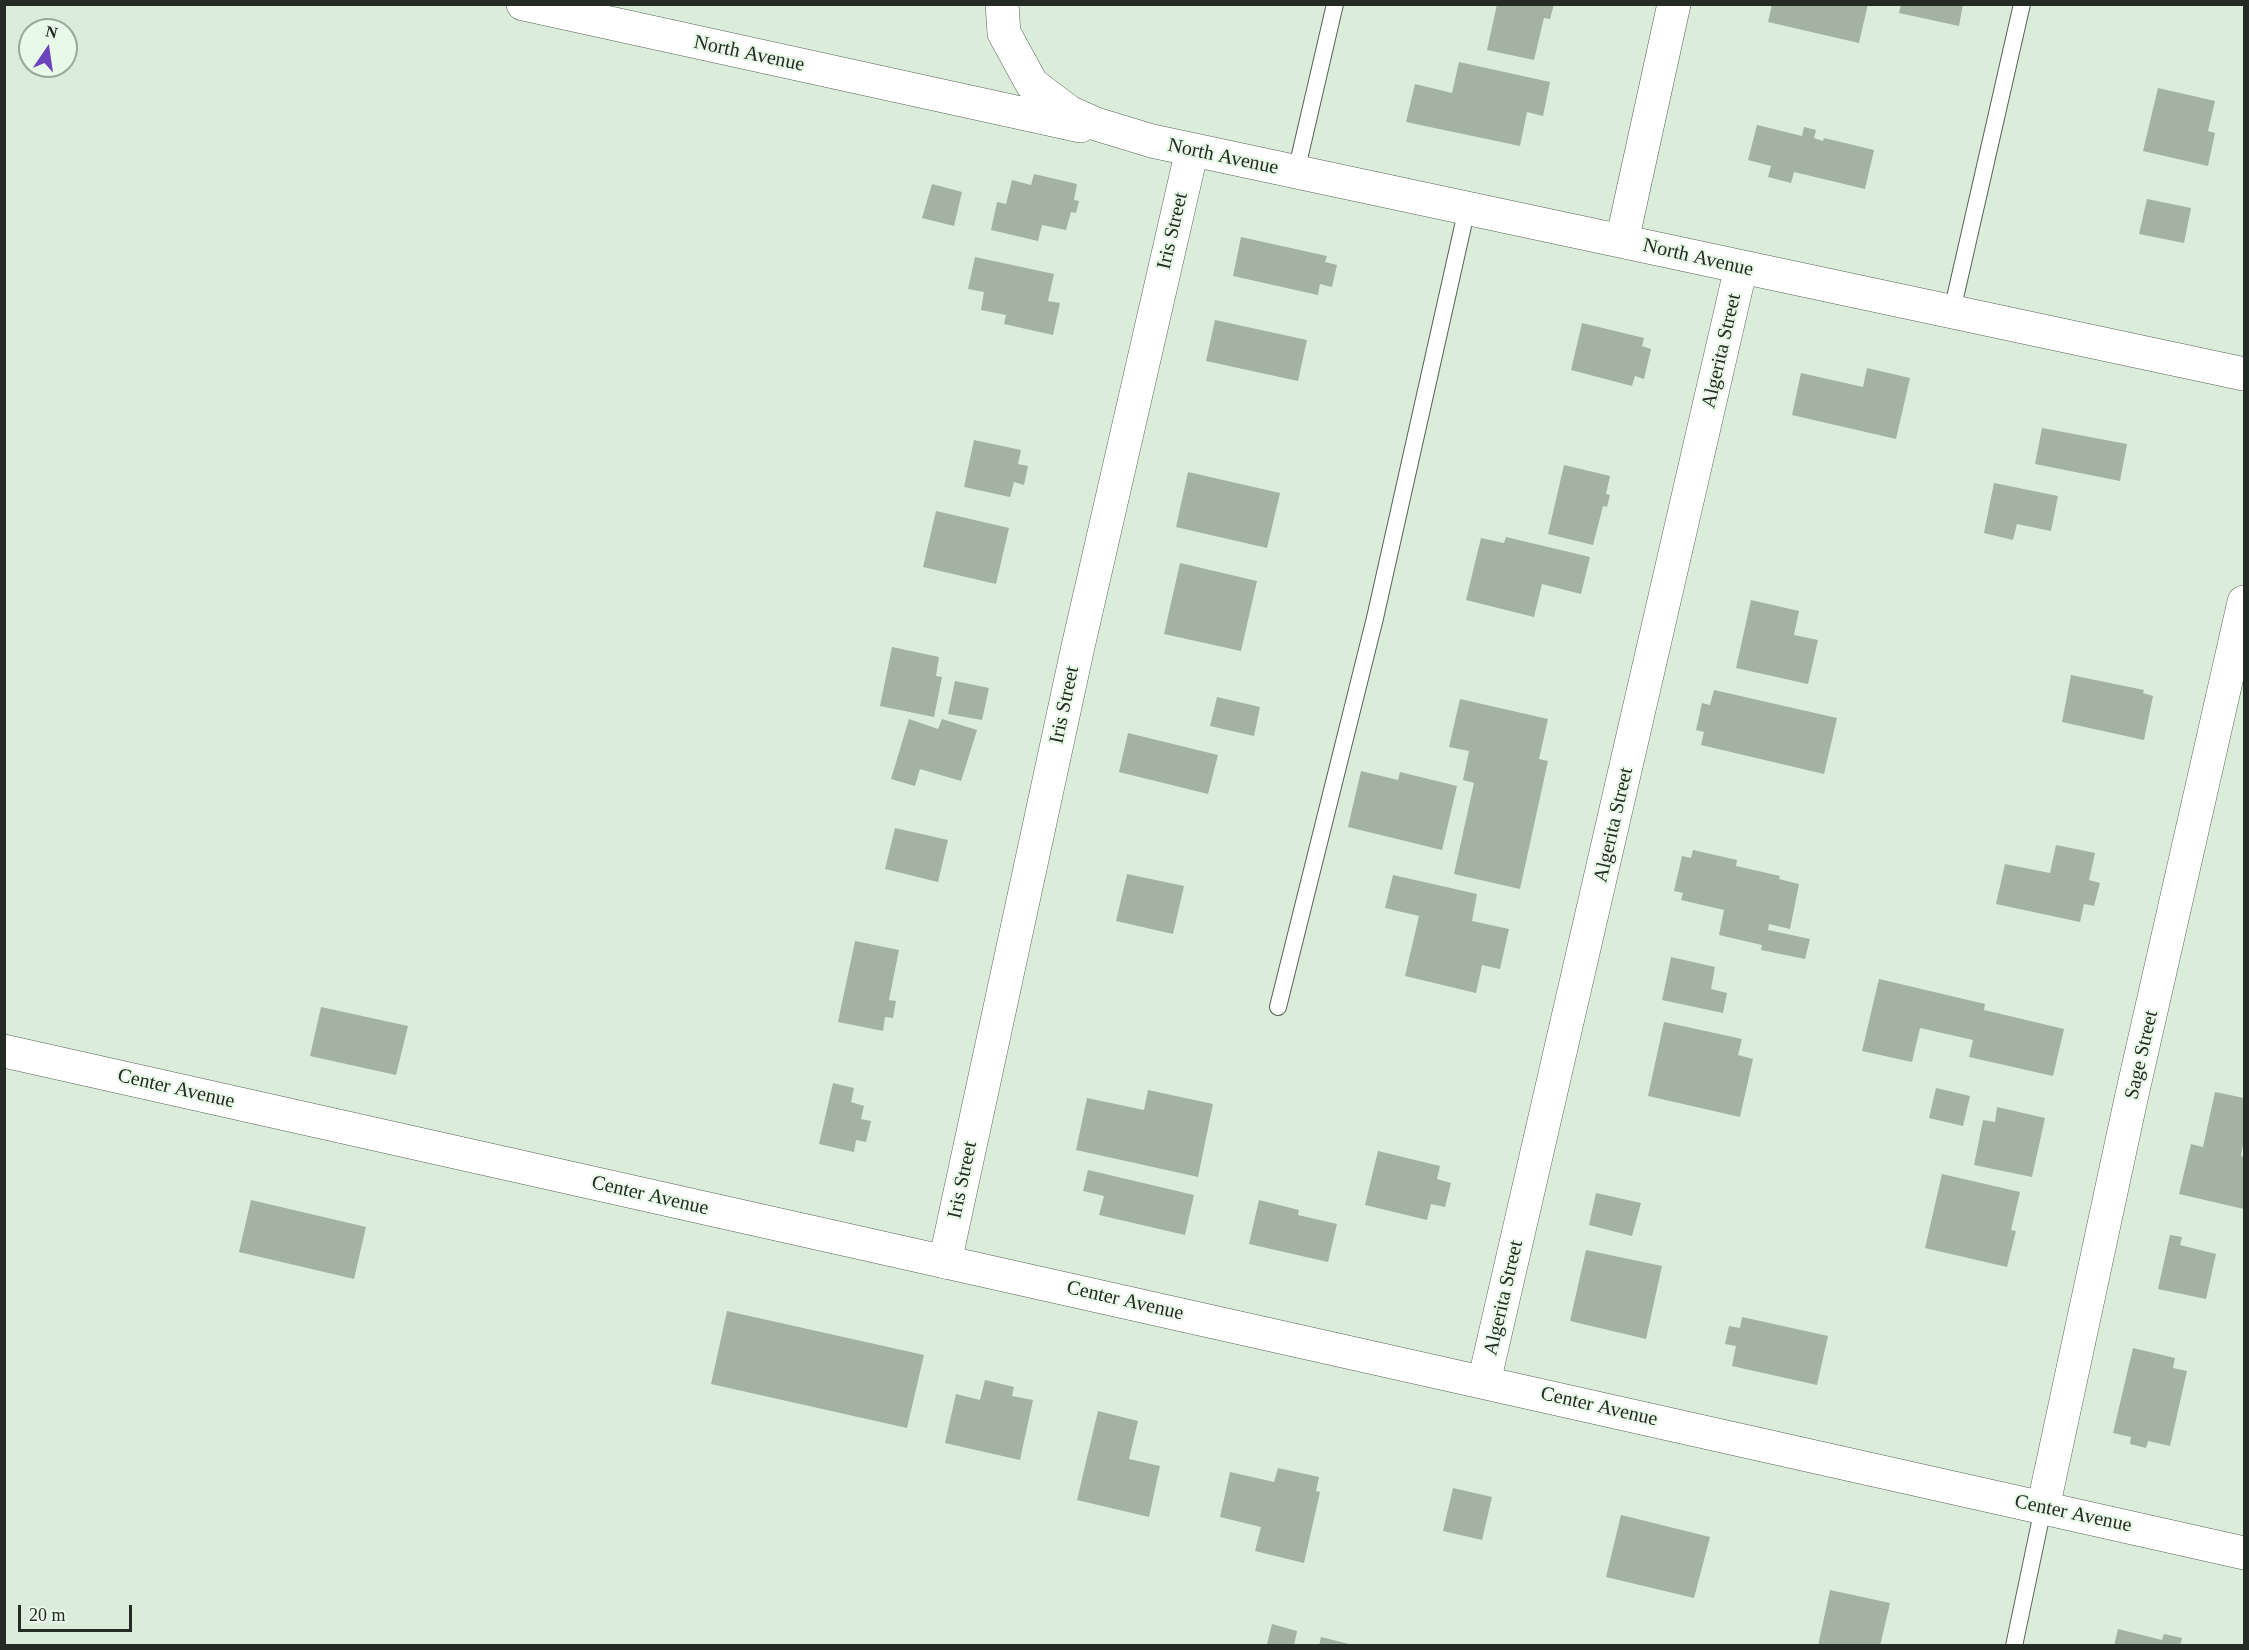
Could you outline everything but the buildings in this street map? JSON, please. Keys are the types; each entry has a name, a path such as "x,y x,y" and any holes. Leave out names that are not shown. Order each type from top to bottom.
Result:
{"street":[{"name":"North Avenue","path":"523,4 1192,150 2244,374"},
{"name":"North Avenue","path":"1002,4 1004,33 1032,84 1069,112 1096,124 1152,141"},
{"path":"1622,241 1674,4"},
{"name":"Iris Street","path":"945,1262 1074,663 1192,150"},
{"name":"Algerita Street","path":"1484,1382 1741,267"},
{"name":"Sage Street","path":"2043,1508 2131,1099 2244,603"},
{"name":"Center Avenue","path":"4,1051 2244,1553"}],"lane":[{"path":"1296,172 1335,4"},
{"path":"1952,311 2022,4"},
{"path":"1278,1007 1375,618 1467,208"},
{"path":"2014,1646 2043,1508"}]}
